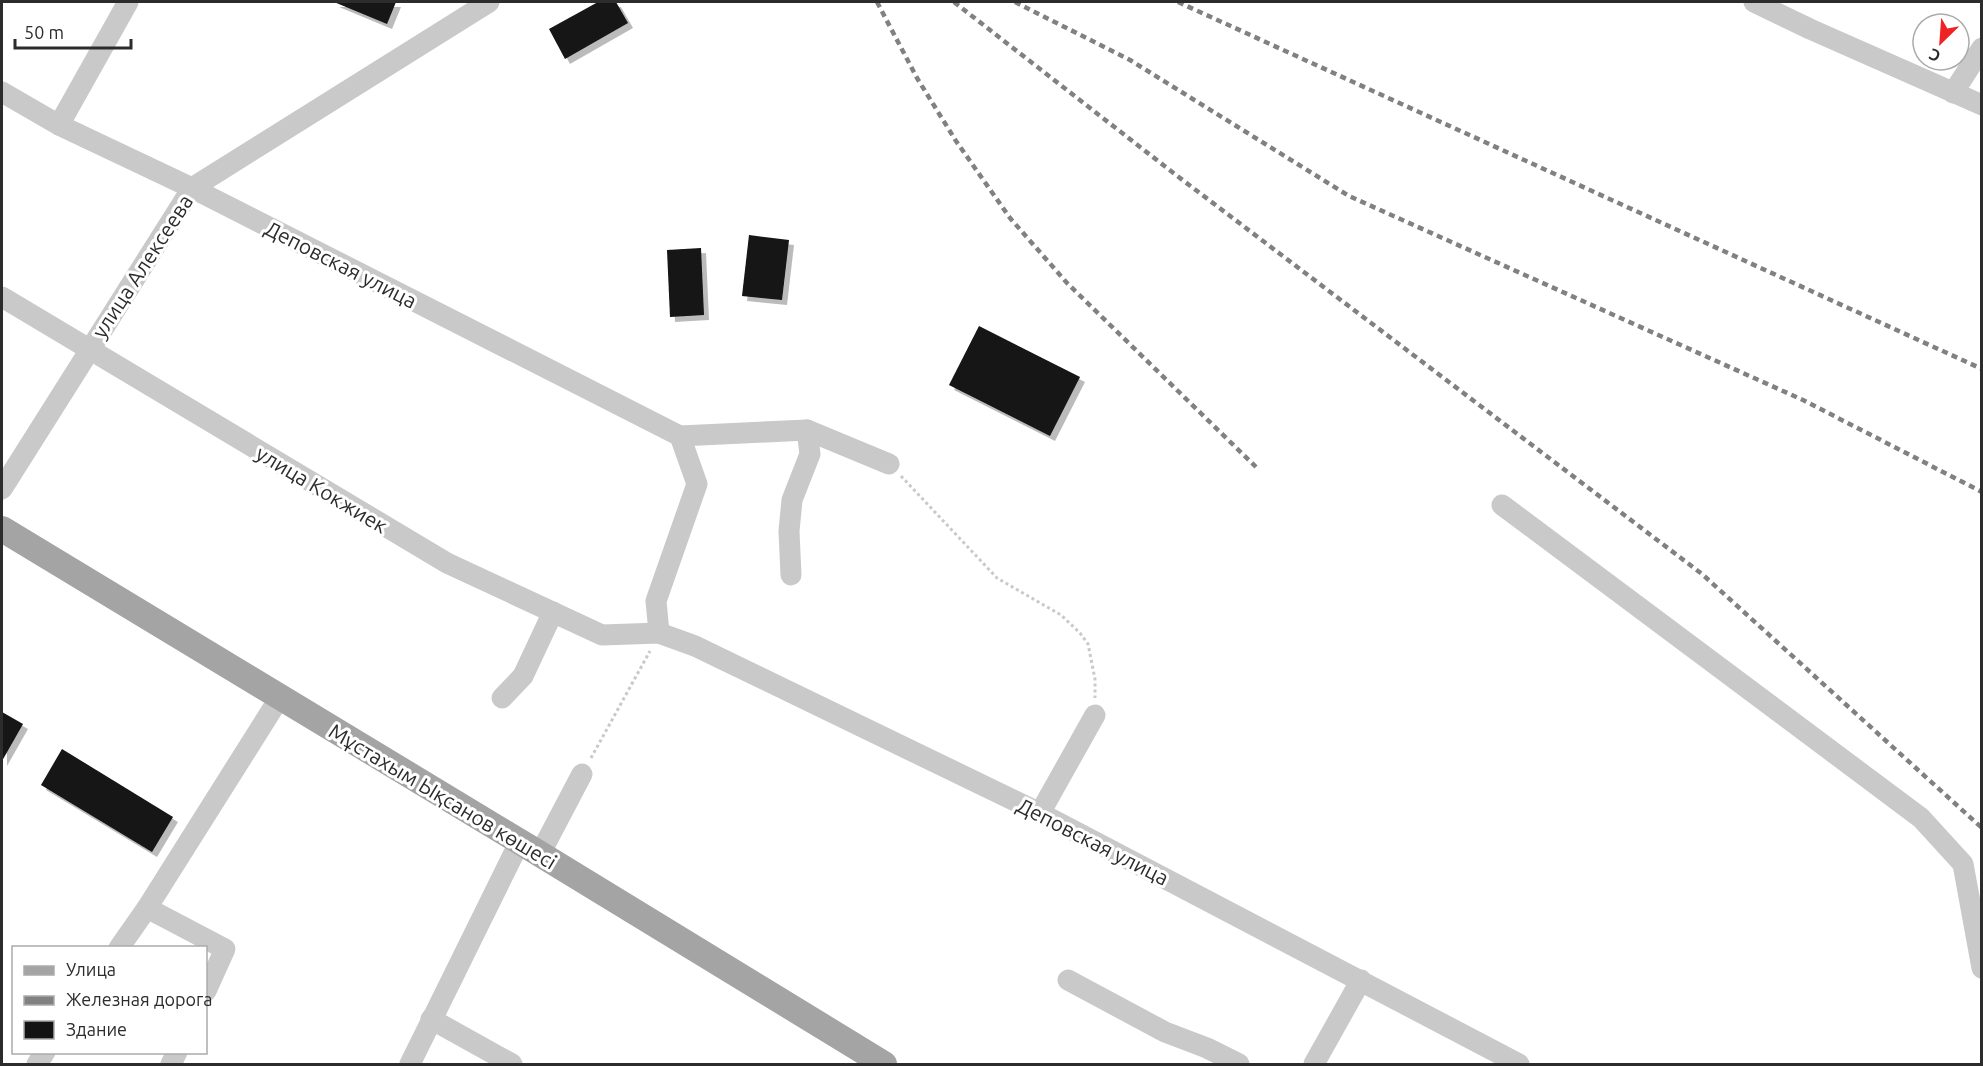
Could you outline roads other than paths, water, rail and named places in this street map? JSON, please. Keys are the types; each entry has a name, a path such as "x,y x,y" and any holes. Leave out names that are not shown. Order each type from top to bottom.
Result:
{"main road":[{"name":"Мұстахым Ықсанов көшесі","path":"2,529 884,1065"}],"street":[{"path":"59,125 128,2"},
{"name":"улица Алексеева","path":"2,489 192,188 489,2"},
{"path":"1754,2 1982,105"},
{"path":"1953,93 1982,48"},
{"name":"Деповская улица","path":"2,92 59,125 192,188 680,436"},
{"name":"улица Кокжиек","path":"2,297 447,563 602,634 659,633"},
{"path":"791,575 789,531 792,500 810,454 807,430"},
{"path":"659,633 656,601 697,484 680,436 807,430 889,464"},
{"path":"1502,505 1921,818 1963,864 1982,968"},
{"path":"502,698 523,676 553,612"},
{"name":"Деповская улица","path":"659,633 695,646 1040,813 1520,1065"},
{"path":"120,946 147,908 280,697"},
{"path":"1040,813 1095,715"},
{"path":"410,1065 431,1019 529,848 582,774"},
{"path":"147,908 225,949 207,989"},
{"path":"1068,980 1165,1032 1207,1048 1239,1065"},
{"path":"1314,1065 1361,980"},
{"path":"431,1019 512,1065"}],"railway":[{"path":"877,2 917,78 956,141 1010,218 1067,283 1256,467"},
{"path":"954,2 1176,175 1702,574 1982,828"},
{"path":"1015,2 1130,60 1349,196 1803,400 1982,492"},
{"path":"1178,2 1982,369"}]}
